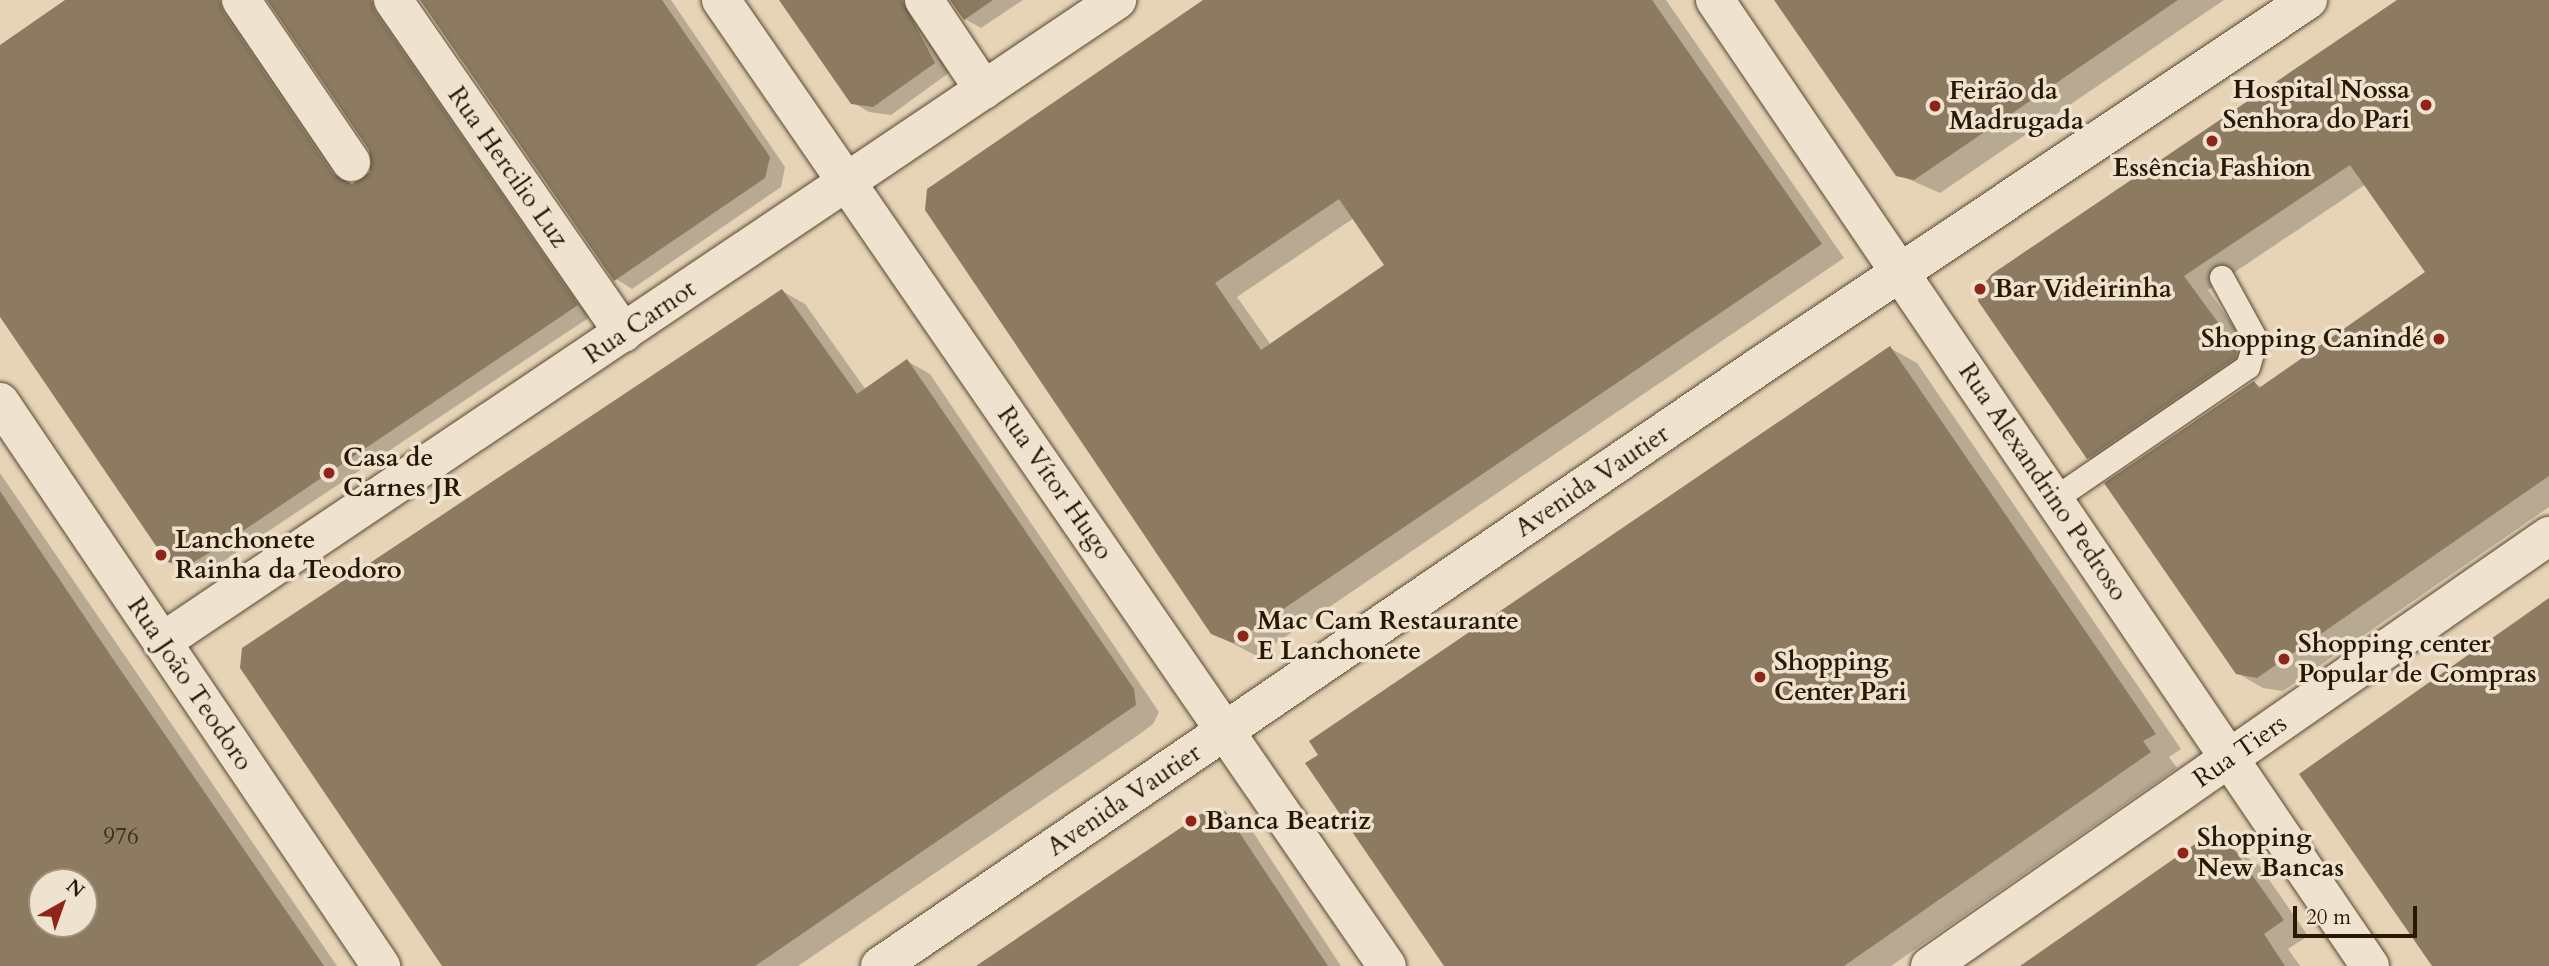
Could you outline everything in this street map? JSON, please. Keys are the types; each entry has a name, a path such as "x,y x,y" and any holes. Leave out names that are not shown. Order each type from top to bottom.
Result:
{"street":[{"path":"241,0 351,162"},
{"name":"Rua Hercilio Luz","path":"393,0 624,333"},
{"name":"Rua Vítor Hugo","path":"721,0 1387,966"},
{"path":"924,0 984,90"},
{"name":"Rua Carnot","path":"162,642 1117,0"},
{"name":"Rua Alexandrino Pedroso","path":"1715,0 2370,966"},
{"name":"Avenida Vautier","path":"880,966 1225,730 2308,0"},
{"name":"Rua João Teodoro","path":"0,402 381,966"},
{"name":"Rua Tiers","path":"1930,966 2549,536"}],"lane":[{"path":"2055,499 2248,367 2256,340 2222,278"}],"building":[{"path":"65,0 219,0 223,12 333,174 352,184 370,172 369,150 267,0 371,0 375,12 578,305 219,547 187,566 167,562 0,317 0,45"},
{"path":"420,0 662,0 770,157 765,178 614,281"},
{"path":"779,0 902,0 935,63 873,107 851,104"},
{"path":"950,0 993,0 964,20"},
{"path":"1203,0 1652,0 1822,244 1233,643 1211,634 925,210 927,189","holes":["1339,199 1384,265 1261,350 1215,283"]},
{"name":"Feirão da Madrugada","path":"1774,0 2178,0 1914,180 1896,176"},
{"path":"2397,0 2549,0 2549,476 2257,678 2236,674 2104,483 2254,381 2259,388 2425,272 2350,165 2184,276 2225,332 2237,352 2235,358 2087,459 1978,301 1980,289 1992,274"},
{"path":"782,289 857,394 907,359 1134,689 1136,705 755,966 442,966 240,668 242,648"},
{"name":"Shopping Center Pari","path":"1890,346 2156,734 2143,741 2151,752 1844,966 1444,966 1305,763 1318,755 1309,741"},
{"path":"0,491 113,659 324,966 0,966"},
{"path":"2549,598 2549,966 2432,966 2299,774"},
{"path":"1210,808 1225,811 1328,966 976,966"},
{"path":"2208,835 2233,848 2284,920 2264,934 2285,966 2020,966"}],"place":[{"name":"Hospital Nossa Senhora do Pari","path":"2426,105"},
{"name":"Feirão da Madrugada","path":"1935,106"},
{"name":"Essência Fashion","path":"2212,141"},
{"name":"Bar Videirinha","path":"1980,289"},
{"name":"Shopping Canindé","path":"2439,339"},
{"name":"Casa de Carnes JR","path":"329,473"},
{"name":"Lanchonete Rainha da Teodoro","path":"161,555"},
{"name":"Mac Cam Restaurante E Lanchonete","path":"1243,636"},
{"name":"Shopping center Popular de Compras","path":"2284,659"},
{"name":"Shopping Center Pari","path":"1760,677"},
{"name":"Banca Beatriz","path":"1191,821"},
{"name":"Shopping New Bancas","path":"2183,853"}]}
